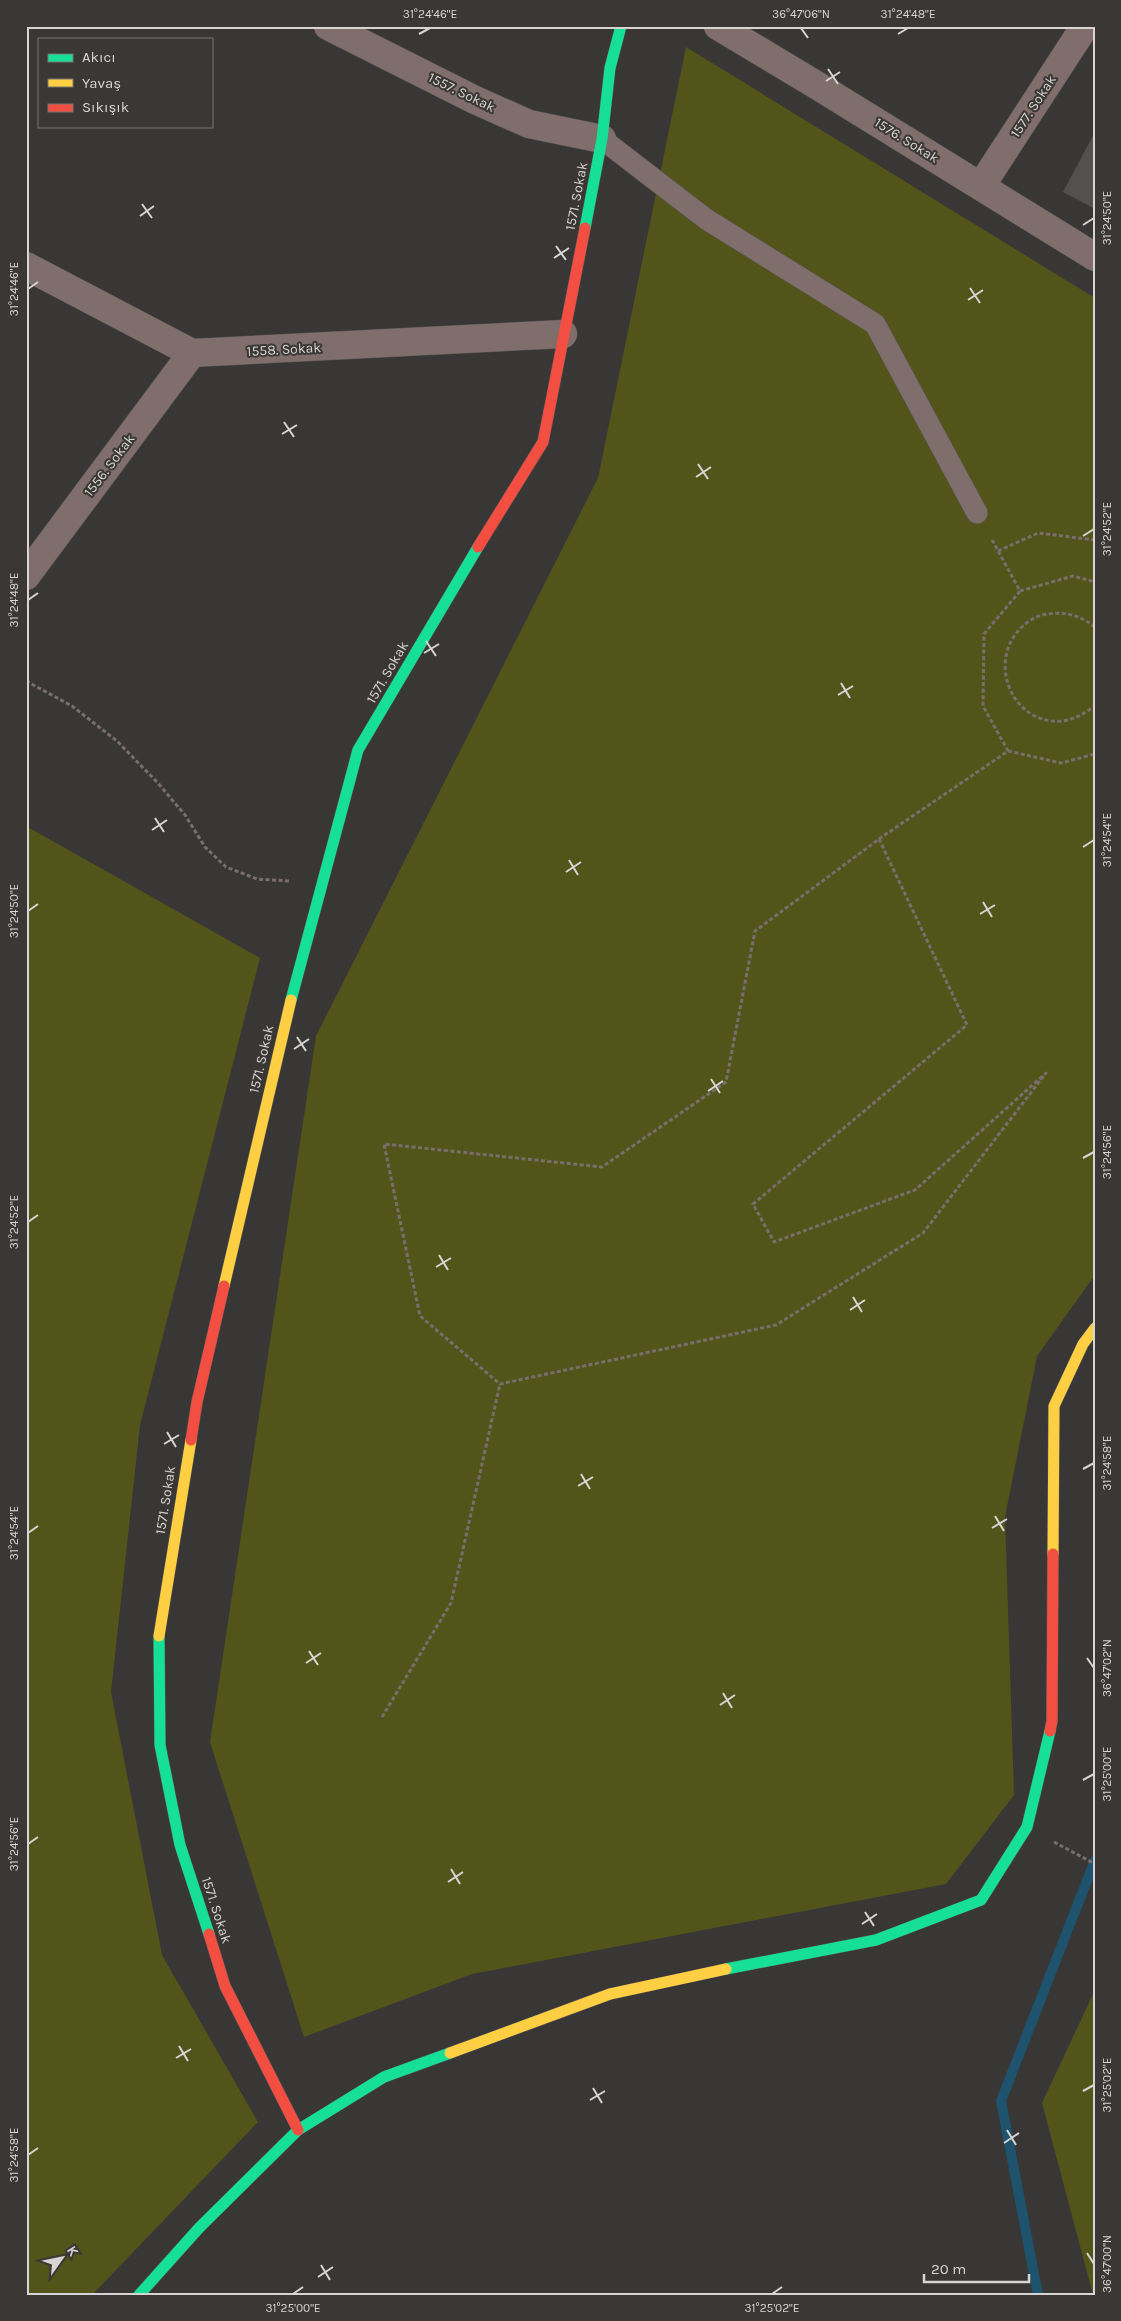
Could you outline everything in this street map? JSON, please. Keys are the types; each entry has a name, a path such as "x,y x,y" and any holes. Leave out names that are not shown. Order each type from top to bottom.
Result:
{"street":[{"name":"1557. Sokak","path":"328,26 475,100 529,124 602,139"},
{"name":"1571. Sokak","path":"298,2130 225,1986 180,1845 160,1745 158,1634 197,1402 293,988 358,750 452,589 543,442 602,139 610,68 621,26"},
{"name":"1576. Sokak","path":"718,26 1095,257"},
{"name":"1577. Sokak","path":"981,186 1084,26"},
{"path":"26,266 192,353"},
{"name":"1558. Sokak","path":"192,353 564,334"},
{"name":"1556. Sokak","path":"26,576 192,353"},
{"path":"139,2295 199,2228 298,2130 384,2077 610,1994 740,1966 876,1940 981,1900 1027,1827 1052,1722 1054,1406 1082,1344 1095,1328"}],"lane":[{"path":"602,139 706,219 875,324 977,513"}],"path":[{"path":"977,513 1020,591"},
{"path":"998,551 1038,533 1095,540"},
{"path":"1095,582 1073,576 1020,591 984,634 983,706 1008,750 1061,763 1095,754"},
{"path":"1095,627 1078,616 1060,612 1041,615 1025,623 1012,637 1005,652 1004,670 1008,687 1016,702 1030,713 1046,720 1064,720 1080,716 1095,706"},
{"path":"26,681 72,706 117,741 186,815 205,847 226,867 257,879 322,883"},
{"path":"500,1384 420,1316 384,1144 602,1167 726,1082 755,931 879,839 1008,750"},
{"path":"500,1384 776,1325 923,1233 1046,1073 915,1190 774,1242 753,1204 967,1025 879,839"},
{"path":"382,1717 452,1603 500,1384"},
{"path":"1027,1827 1095,1864"}],"shaded area":[{"path":"686,47 1095,298 1095,1275 1037,1356 1005,1517 1014,1795 946,1884 472,1974 304,2037 210,1742 316,1036 598,478"},
{"path":"26,826 260,958 140,1425 111,1692 162,1955 258,2122 92,2295 26,2295"},
{"path":"1095,1990 1095,2295 1093,2295 1042,2103"}],"building":[{"path":"1095,132 1095,209 1063,192"}],"waterway":[{"path":"1038,2295 1001,2101 1095,1860"}],"traffic: fast":[{"path":"585,228 602,139 610,68 621,26"},
{"path":"291,1000 358,750 478,547"},
{"path":"159,1636 160,1745 180,1845 209,1934"},
{"path":"726,1969 876,1940 981,1900 1027,1827 1050,1731"},
{"path":"139,2295 199,2228 298,2130 384,2077 450,2053"}],"traffic: slow":[{"path":"224,1286 291,1000"},
{"path":"1053,1554 1054,1406 1083,1344 1095,1328"},
{"path":"159,1636 191,1440"},
{"path":"450,2053 610,1994 726,1969"}],"traffic: jam":[{"path":"478,547 543,442 585,228"},
{"path":"191,1440 197,1402 224,1286"},
{"path":"1050,1731 1052,1721 1053,1554"},
{"path":"209,1934 225,1986 298,2130"}]}
